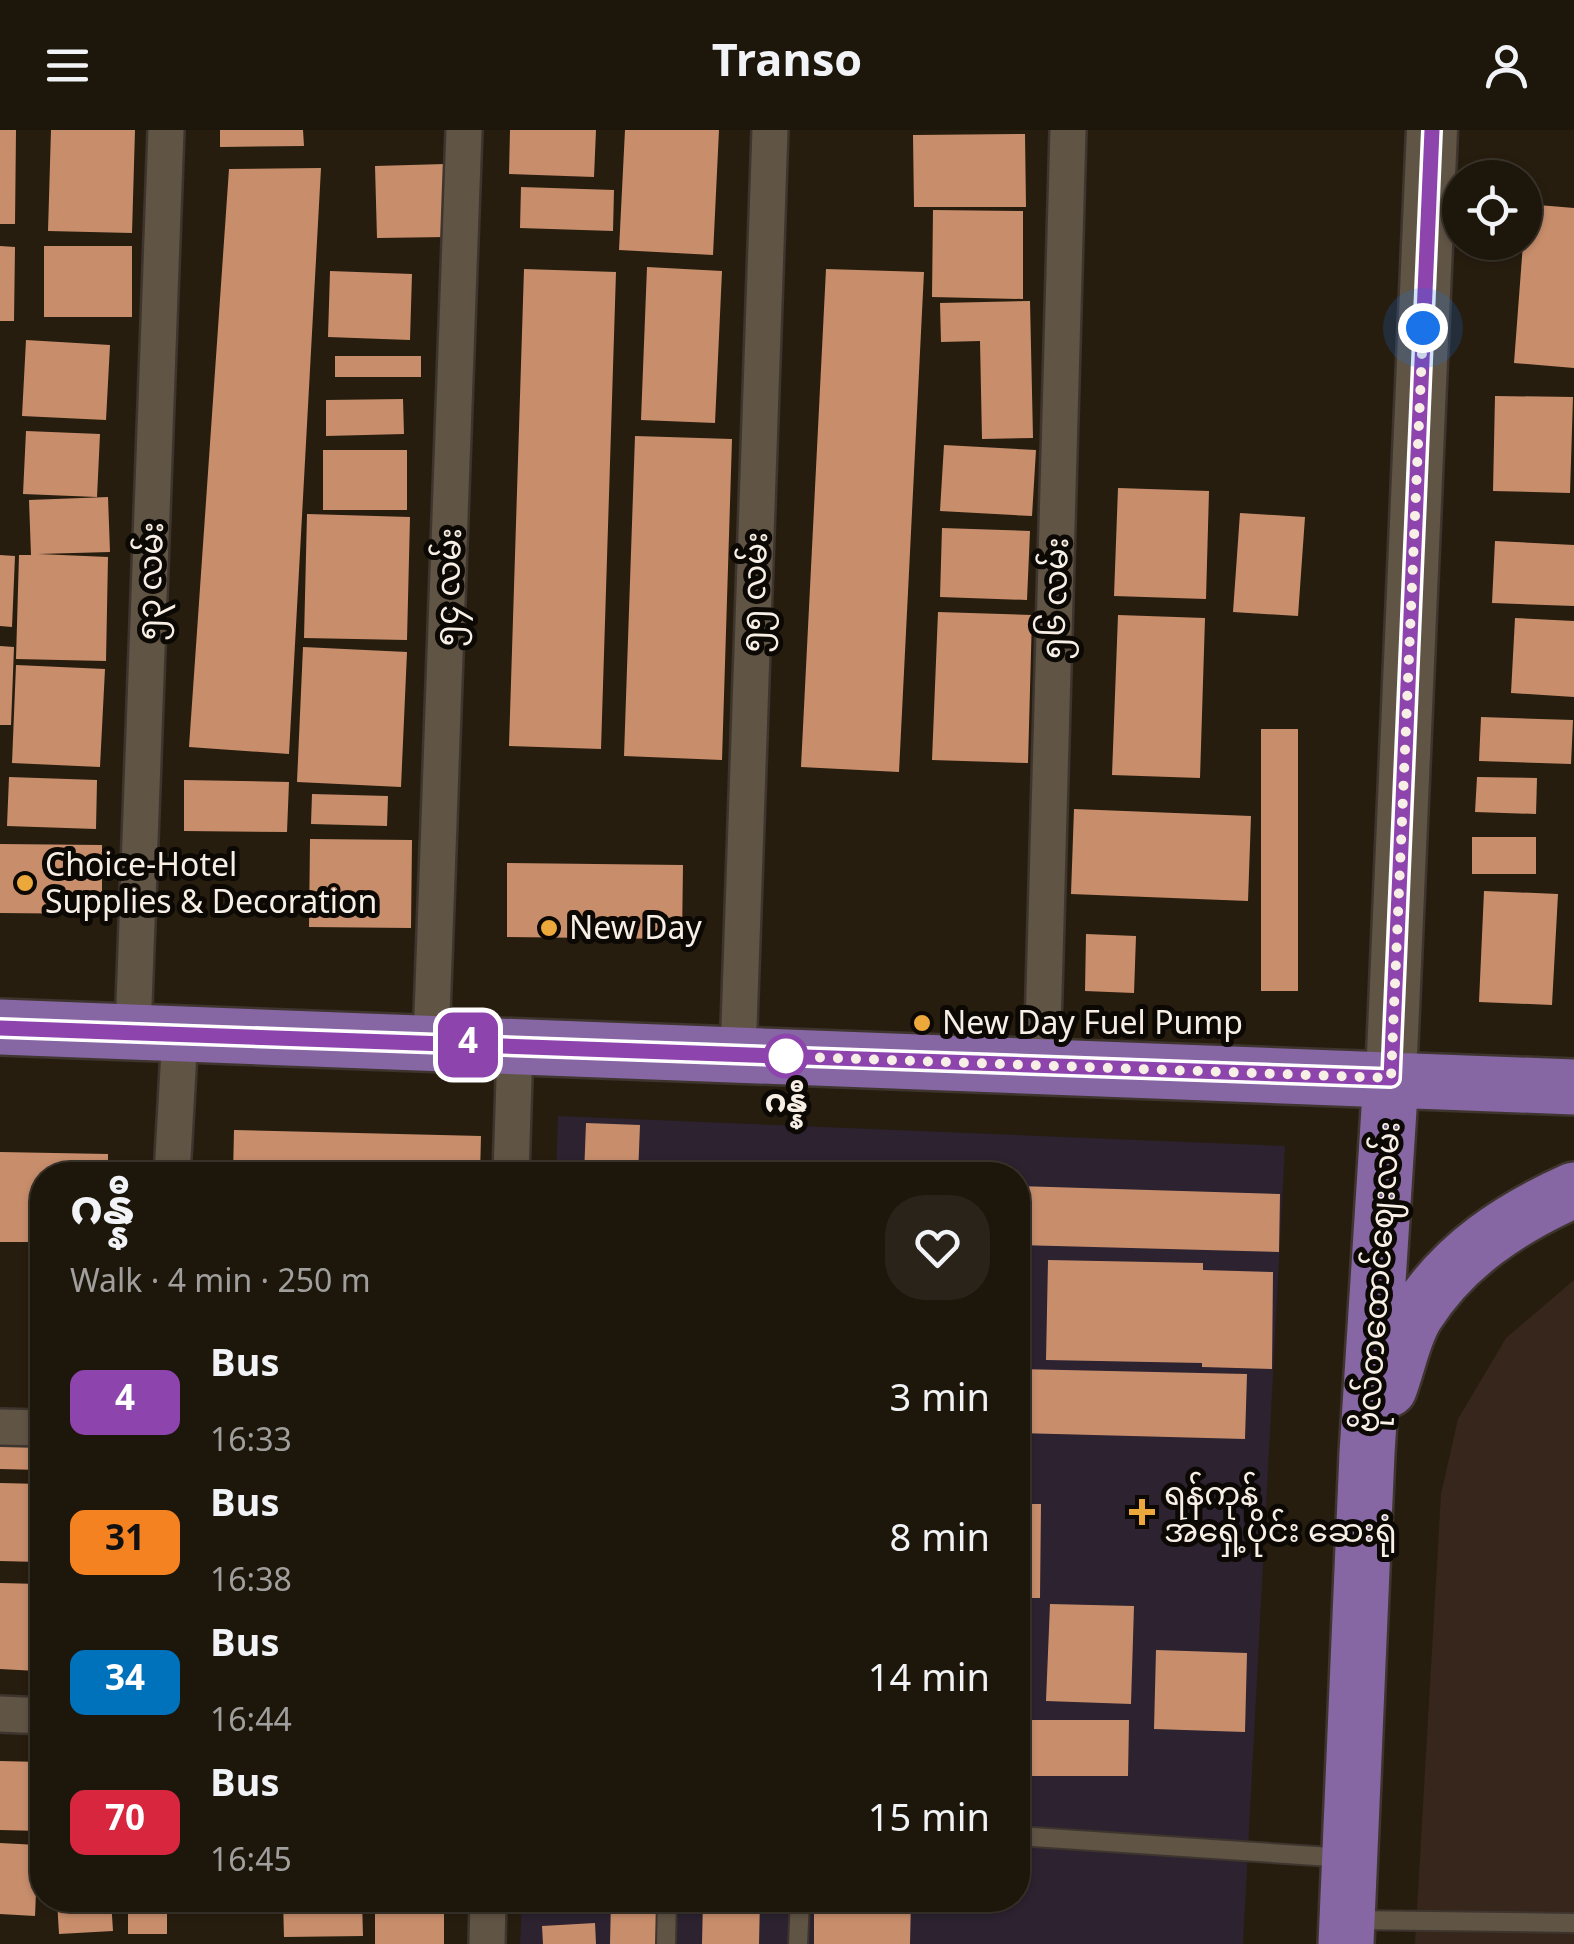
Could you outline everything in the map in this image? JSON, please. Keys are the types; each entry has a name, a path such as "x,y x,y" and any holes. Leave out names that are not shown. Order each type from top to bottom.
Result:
{"main road":[{"name":"ဗိုလ်တထောင်ဈေးလမ်း","path":"1347,1932 1366,1453 1391,1078 1432,130"},
{"path":"0,1028 1574,1087"},
{"path":"1366,1453 1415,1316 1470,1250 1528,1210 1574,1190"}],"street":[{"name":"၅၃ လမ်း","path":"166,130 157,1033 171,1162"},
{"name":"၅၄ လမ်း","path":"431,1043 464,130"},
{"name":"၅၅ လမ်း","path":"738,1054 770,130"},
{"name":"၅၆ လမ်း","path":"1042,1066 1068,130"},
{"path":"512,1162 516,1046"},
{"path":"0,1426 30,1427"},
{"path":"0,1714 30,1715"},
{"path":"487,1944 488,1912"}],"lane":[{"path":"1030,1837 1350,1858"},
{"path":"666,1944 667,1912"},
{"path":"798,1944 799,1912"},
{"path":"1347,1932 1574,1924"}],"shaded area":[{"name":"ရန်ကုန် အရှေ့ပိုင်း ဆေးရုံ","path":"558,1116 1285,1146 1243,1944 520,1944 521,1912 1030,1912 1030,1162 556,1162"},
{"path":"1574,1280 1574,1944 1415,1944 1441,1494 1458,1419 1506,1338"}],"building":[{"path":"0,130 16,130 15,224 0,224"},
{"path":"51,130 135,130 132,233 48,231"},
{"path":"220,130 303,130 304,146 220,147"},
{"path":"510,130 596,130 594,177 509,174"},
{"path":"625,130 719,130 713,255 619,250"},
{"path":"1025,134 1026,207 914,207 913,135"},
{"path":"445,164 447,237 377,238 375,166"},
{"path":"321,168 289,754 189,747 229,169"},
{"path":"521,187 614,190 613,231 520,228"},
{"path":"1542,205 1574,208 1574,368 1514,363 1522,260 1542,260"},
{"path":"933,210 1023,211 1023,299 932,297"},
{"path":"0,246 15,247 14,321 0,321"},
{"path":"44,246 132,246 132,317 44,317"},
{"path":"647,267 722,271 715,423 641,420"},
{"path":"524,269 616,272 601,749 509,746"},
{"path":"826,269 924,272 899,772 801,767"},
{"path":"330,271 412,274 410,340 328,337"},
{"path":"1030,301 1033,438 982,439 980,341 941,342 940,303"},
{"path":"26,340 110,345 106,420 22,416"},
{"path":"335,356 421,356 421,377 335,377"},
{"path":"1495,396 1573,397 1570,493 1493,491"},
{"path":"403,399 404,434 326,436 326,400"},
{"path":"26,431 100,434 97,497 23,494"},
{"path":"635,436 732,439 722,760 624,756"},
{"path":"944,445 1036,450 1032,516 940,511"},
{"path":"323,450 407,450 407,510 323,510"},
{"path":"1118,488 1209,491 1206,599 1114,596"},
{"path":"108,497 110,552 38,554 108,557 106,661 16,659 19,555 31,555 29,500"},
{"path":"1240,513 1305,517 1298,616 1233,612"},
{"path":"307,514 410,517 407,640 304,638"},
{"path":"942,528 1030,531 1027,600 940,597"},
{"path":"1495,541 1574,545 1574,606 1492,603"},
{"path":"0,555 15,556 12,627 0,626"},
{"path":"938,612 1032,615 1028,763 932,760"},
{"path":"1118,615 1205,618 1200,778 1112,775"},
{"path":"1515,618 1574,621 1574,697 1511,693"},
{"path":"0,646 14,647 11,725 0,725"},
{"path":"303,647 407,652 401,787 297,782"},
{"path":"16,665 105,669 100,767 12,763"},
{"path":"1481,717 1573,720 1571,764 1479,761"},
{"path":"1261,729 1298,729 1298,991 1261,991"},
{"path":"9,777 97,780 96,829 7,826"},
{"path":"1477,777 1537,778 1536,814 1475,812"},
{"path":"184,780 289,782 287,832 184,831"},
{"path":"312,794 388,796 387,826 311,824"},
{"path":"1074,809 1251,816 1248,901 1071,894"},
{"path":"1472,837 1536,837 1536,874 1472,874"},
{"path":"310,839 412,840 411,928 309,927"},
{"path":"0,844 102,845 102,914 0,913"},
{"path":"507,863 683,865 682,939 507,937"},
{"path":"1484,891 1558,894 1552,1005 1479,1002"},
{"path":"1086,934 1136,936 1134,993 1085,991"},
{"path":"586,1123 640,1125 639,1162 584,1162"},
{"path":"234,1130 481,1136 480,1162 233,1162"},
{"path":"0,1152 108,1154 108,1162 30,1162 30,1242 0,1242"},
{"path":"1030,1186 1280,1194 1279,1252 1030,1245"},
{"path":"1048,1260 1203,1263 1203,1270 1273,1272 1272,1369 1202,1367 1202,1363 1046,1360"},
{"path":"1030,1369 1247,1374 1245,1439 1030,1433"},
{"path":"0,1433 30,1434 30,1470 0,1469"},
{"path":"0,1483 30,1484 30,1562 0,1561"},
{"path":"1030,1504 1041,1504 1040,1598 1030,1598"},
{"path":"0,1583 30,1584 30,1671 0,1669"},
{"path":"1050,1604 1134,1606 1131,1704 1046,1701"},
{"path":"1156,1650 1247,1653 1245,1732 1154,1729"},
{"path":"1030,1720 1129,1720 1128,1776 1030,1776"},
{"path":"0,1761 30,1762 30,1831 0,1830"},
{"path":"0,1843 30,1845 30,1912 35,1912 35,1916 0,1914"},
{"path":"58,1912 112,1912 113,1931 59,1934"},
{"path":"128,1912 167,1912 167,1934 128,1934"},
{"path":"283,1912 362,1912 363,1936 284,1937"},
{"path":"375,1912 444,1912 444,1944 375,1944"},
{"path":"611,1912 661,1912 660,1944 610,1944"},
{"path":"703,1912 760,1912 759,1944 702,1944"},
{"path":"814,1912 911,1912 910,1944 814,1944"},
{"path":"595,1923 596,1944 543,1944 542,1926"}],"bus line":[{"name":"4","path":"0,1028 1391,1078 1432,130"}],"place":[{"name":"Choice-Hotel Supplies & Decoration","path":"25,883"},
{"name":"New Day","path":"549,928"},
{"name":"New Day Fuel Pump","path":"922,1023"},
{"name":"ဂန္နီ","path":"786,1056"},
{"name":"ရန်ကုန် အရှေ့ပိုင်း ဆေးရုံ","path":"1142,1512"}],"route":[{"path":"786,1056 776,1056 1391,1078 1423,328"}]}
